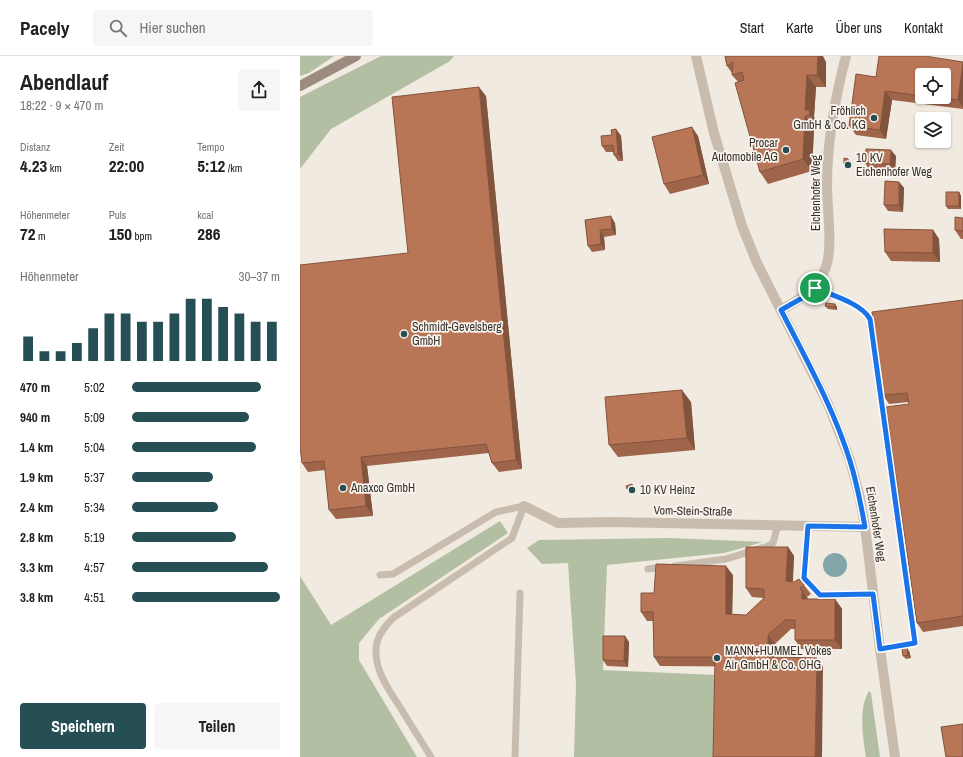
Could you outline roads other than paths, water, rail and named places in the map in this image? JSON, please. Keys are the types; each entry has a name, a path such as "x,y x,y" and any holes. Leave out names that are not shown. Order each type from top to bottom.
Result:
{"main road":[{"path":"300,86 356,56"}],"street":[{"name":"Eichenhofer Weg","path":"696,56 714,133 742,226 757,263 828,404 850,460 860,498 865,527 895,757"},
{"name":"Eichenhofer Weg","path":"781,310 804,297 815,288 827,266 829,251 827,184 830,146 835,107 846,56"},
{"name":"Vom-Stein-Straße","path":"524,506 558,523 610,522 865,527"}],"lane":[{"path":"815,288 850,303 864,311 870,319 915,643 880,649"},
{"path":"380,575 393,574 496,512 524,506"},
{"path":"431,757 382,679 376,661 378,638 384,627 393,618 512,538 524,506"},
{"path":"648,570 726,559 768,546 773,543 778,525"},
{"path":"808,526 804,578 820,595 873,594"},
{"path":"515,757 520,593"}],"water":[{"path":"835,553 843,557 847,565 843,573 835,577 827,573 823,565 827,557"}],"place":[{"name":"Fröhlich GmbH & Co. KG","path":"874,118"},
{"name":"Procar Automobile AG","path":"786,150"},
{"name":"10 KV Eichenhofer Weg","path":"848,165"},
{"name":"Schmidt-Gevelsberg GmbH","path":"404,334"},
{"name":"Anaxco GmbH","path":"343,488"},
{"name":"10 KV Heinz","path":"632,490"},
{"name":"MANN+HUMMEL Vokes Air GmbH & Co. OHG","path":"717,658"}]}
